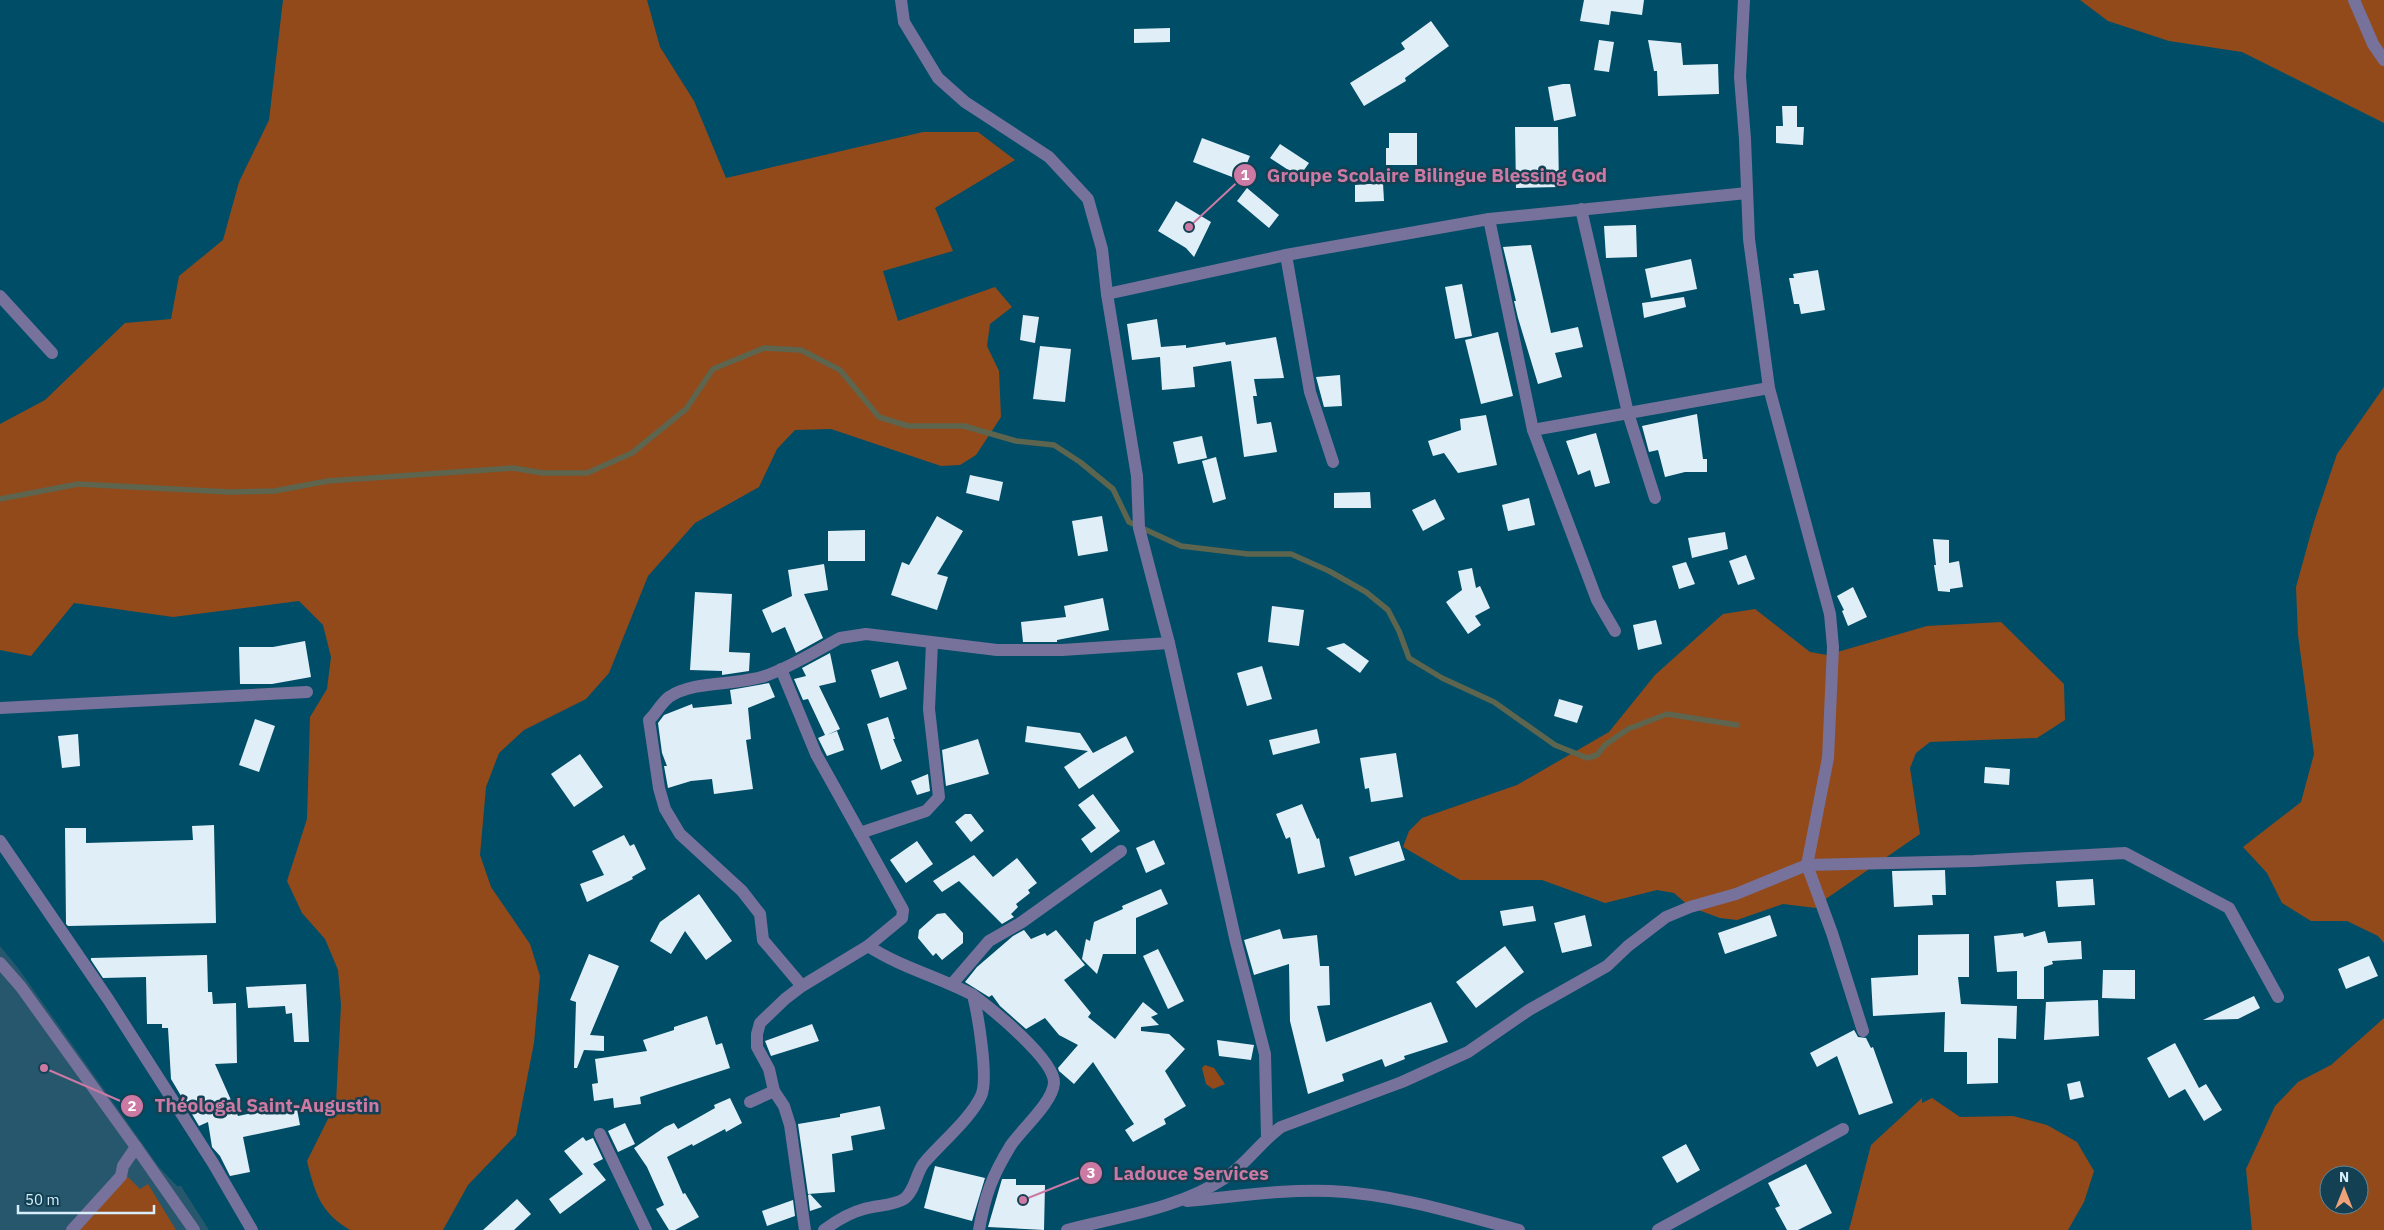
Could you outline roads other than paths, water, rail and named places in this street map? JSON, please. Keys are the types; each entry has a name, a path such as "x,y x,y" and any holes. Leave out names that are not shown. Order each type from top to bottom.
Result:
{"street":[{"path":"901,0 904,22 938,78 965,102 1049,157 1088,199 1102,249 1107,294 1138,476 1139,528 1169,644 1236,942 1265,1054 1267,1137"},
{"path":"1744,0 1740,76 1746,139 1748,239 1769,388 1830,614 1832,639 1828,758 1807,865 1832,934 1863,1031"},
{"path":"2354,0 2373,44 2384,60"},
{"path":"1107,294 1286,254 1489,219 1747,193"},
{"path":"1581,209 1628,413 1655,498"},
{"path":"1489,219 1533,430 1597,600 1615,631"},
{"path":"1286,254 1310,392 1333,462"},
{"path":"0,296 52,353"},
{"path":"1533,430 1769,388"},
{"path":"802,986 763,940 760,914 742,891 680,834 665,809 659,788 650,720 660,704 680,691 694,687 753,680 781,669 840,638 853,634 997,650 1062,650 1169,644"},
{"path":"860,833 926,811 939,797 929,710 932,643"},
{"path":"781,669 816,754 903,910 902,918 868,946 802,986 760,1023 757,1034 757,1047 769,1069 774,1090 784,1106 790,1125 804,1230"},
{"path":"0,708 307,692"},
{"path":"0,841 108,999 213,1163 252,1230"},
{"path":"952,984 989,941 1022,922 1121,851"},
{"path":"1067,1230 1088,1227 1177,1202 1226,1178 1254,1154 1267,1137 1298,1119 1402,1082 1468,1052 1529,1010 1606,966 1666,916 1736,894 1807,865 1974,861 2125,853 2229,908 2278,997"},
{"path":"868,946 893,961 952,984 973,995 998,1014 1047,1063 1053,1074 1054,1084 1049,1098 1012,1143 992,1178 985,1197 979,1230"},
{"path":"0,962 21,987 194,1230"},
{"path":"824,1230 852,1213 870,1207 898,1202 906,1197 923,1164 977,1105 984,1086 984,1071 973,995"},
{"path":"750,1102 774,1090"},
{"path":"1658,1230 1843,1129"},
{"path":"600,1134 646,1230"},
{"path":"72,1230 121,1176 123,1166 136,1147"},
{"path":"1177,1202 1293,1192 1330,1191 1372,1196 1461,1213 1520,1230"}],"waterway":[{"path":"0,499 78,484 229,492 274,491 328,481 513,468 543,473 587,473 632,453 686,409 713,369 764,348 801,350 840,370 879,417 908,426 964,426 1016,441 1054,445 1080,462 1113,489 1129,522 1181,546 1248,554 1291,554 1329,571 1366,592 1388,610 1399,631 1409,658 1442,678 1494,702 1555,745 1587,758 1597,755 1605,745 1628,729 1667,714 1737,725"}],"place":[{"name":"Groupe Scolaire Bilingue Blessing God","path":"1189,227"},
{"name":"Théologal Saint-Augustin","path":"44,1068"},
{"name":"Ladouce Services","path":"1023,1200"}]}
